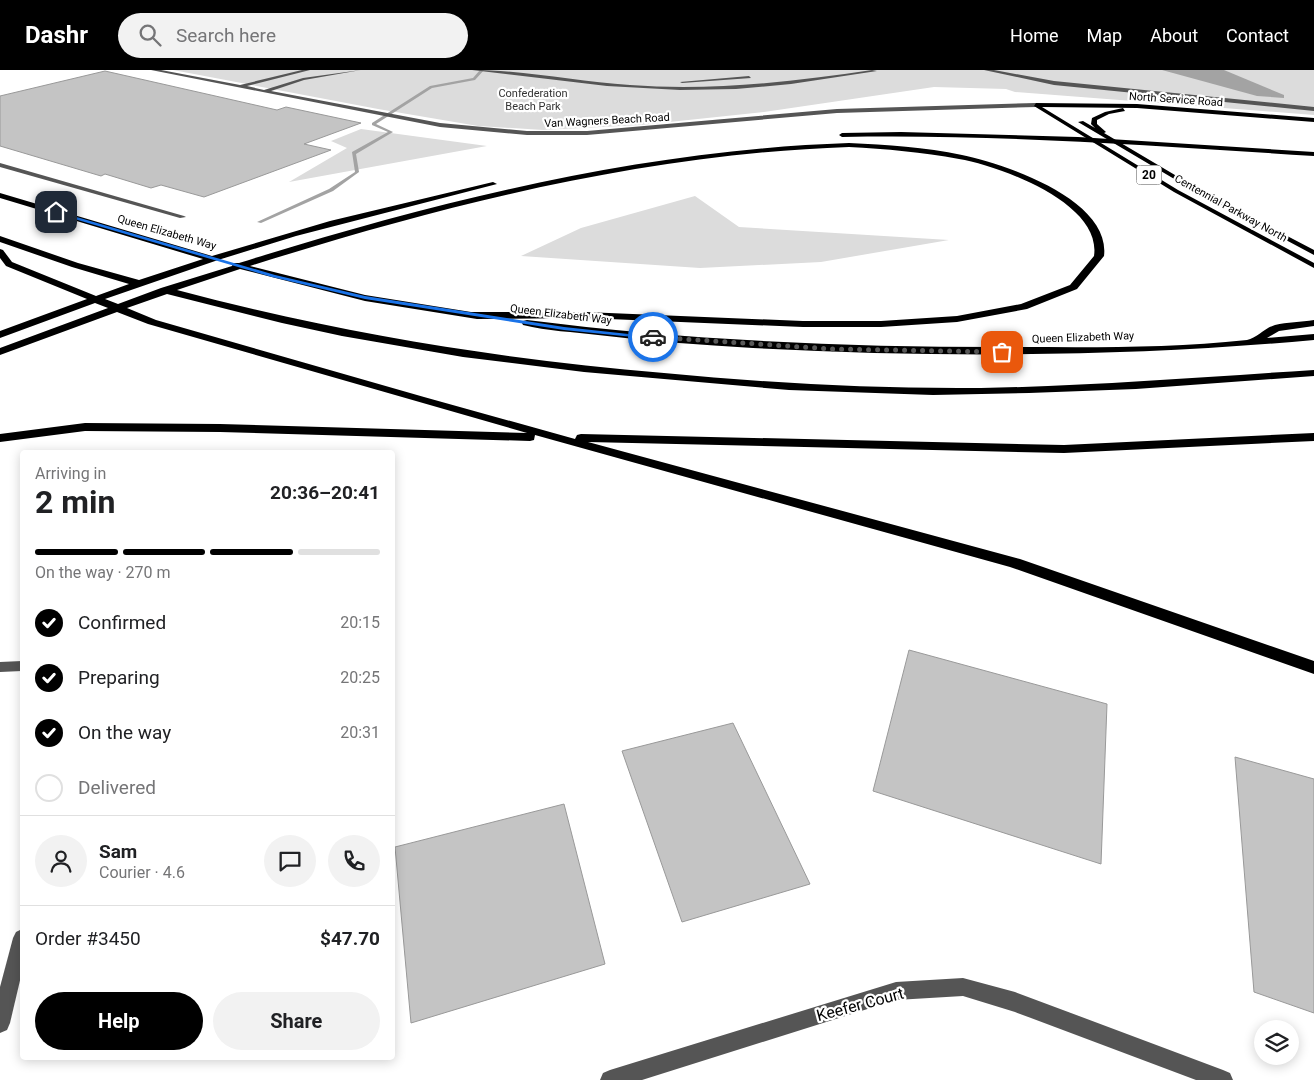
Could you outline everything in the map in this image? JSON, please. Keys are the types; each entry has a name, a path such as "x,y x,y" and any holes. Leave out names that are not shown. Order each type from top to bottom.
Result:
{"highway":[{"path":"833,136 918,134 1041,137 1314,154"},
{"path":"668,153 807,138"},
{"path":"0,352 191,281 362,228 504,192 637,167 746,151 843,144 930,152 983,163 1042,185 1077,208 1094,227 1101,245 1098,259 1090,272 1075,286 1051,299 984,317 926,322 787,324 702,322 621,316 468,315"},
{"path":"0,334 176,271 334,223 502,182"},
{"name":"Queen Elizabeth Way","path":"0,195 274,276 365,298 564,328 686,341 832,349 1021,352 1249,344 1314,337"},
{"path":"0,239 76,265 183,296 282,320 415,347 556,366 702,380 867,390 1029,390 1314,374"},
{"path":"0,252 9,264 152,322 420,400 1015,563 1314,668"},
{"path":"1249,344 1276,328 1314,323"},
{"path":"0,438 85,428 220,428 1064,449 1314,437"}],"main road":[{"path":"1051,104 1066,113"},
{"name":"North Service Road","path":"1036,105 1153,107 1314,120"},
{"name":"Centennial Parkway North","path":"1036,105 1167,186 1314,266"},
{"path":"1105,136 1094,124 1094,120 1107,113 1153,107"},
{"name":"Centennial Parkway North","path":"1073,117 1205,195 1314,253"}],"street":[{"name":"Van Wagners Beach Road","path":"153,70 440,125 527,133 587,133 837,112 1036,105"},
{"path":"239,87 308,70"},
{"path":"264,92 303,79 359,70"},
{"path":"474,70 650,88 705,90 820,80 877,71"},
{"path":"986,70 1054,83 1314,109"},
{"path":"798,75 877,71"},
{"path":"749,77 759,85"},
{"path":"609,78 638,82 679,82 759,77"},
{"path":"0,165 182,217"},
{"path":"0,667 20,666"},
{"path":"0,1023 20,946"},
{"name":"Keefer Court","path":"610,1080 896,991 963,988 1014,1002 1224,1080"}],"green space":[{"name":"Confederation Beach Park","path":"173,70 1314,70 1314,115 1015,92 1006,89 934,87 764,112 641,125 543,130 478,126"},
{"path":"361,129 487,146 289,182 347,148 331,141"},
{"path":"695,196 739,227 949,240 821,262 700,268 521,256 581,228"}],"shaded area":[{"path":"1162,70 1224,70 1284,95 1284,98 1257,96"}],"building":[{"path":"105,71 277,110 286,107 361,123 304,144 331,150 204,197 161,185 151,188 105,174 101,176 0,146 0,96"},
{"path":"909,650 1107,704 1101,864 873,791"},
{"path":"733,723 810,884 682,922 622,751"},
{"path":"1235,757 1314,779 1314,1013 1254,992"},
{"path":"564,804 605,964 411,1023 395,847"}],"waterway":[{"path":"259,222 331,190 357,172 354,153 391,132 373,124 431,87 474,79 482,70"}],"way so far":[{"path":"653,337 686,341 832,349 1002,352"}],"route":[{"path":"56,212 149,241 274,276 365,298 564,328 653,337"}]}
